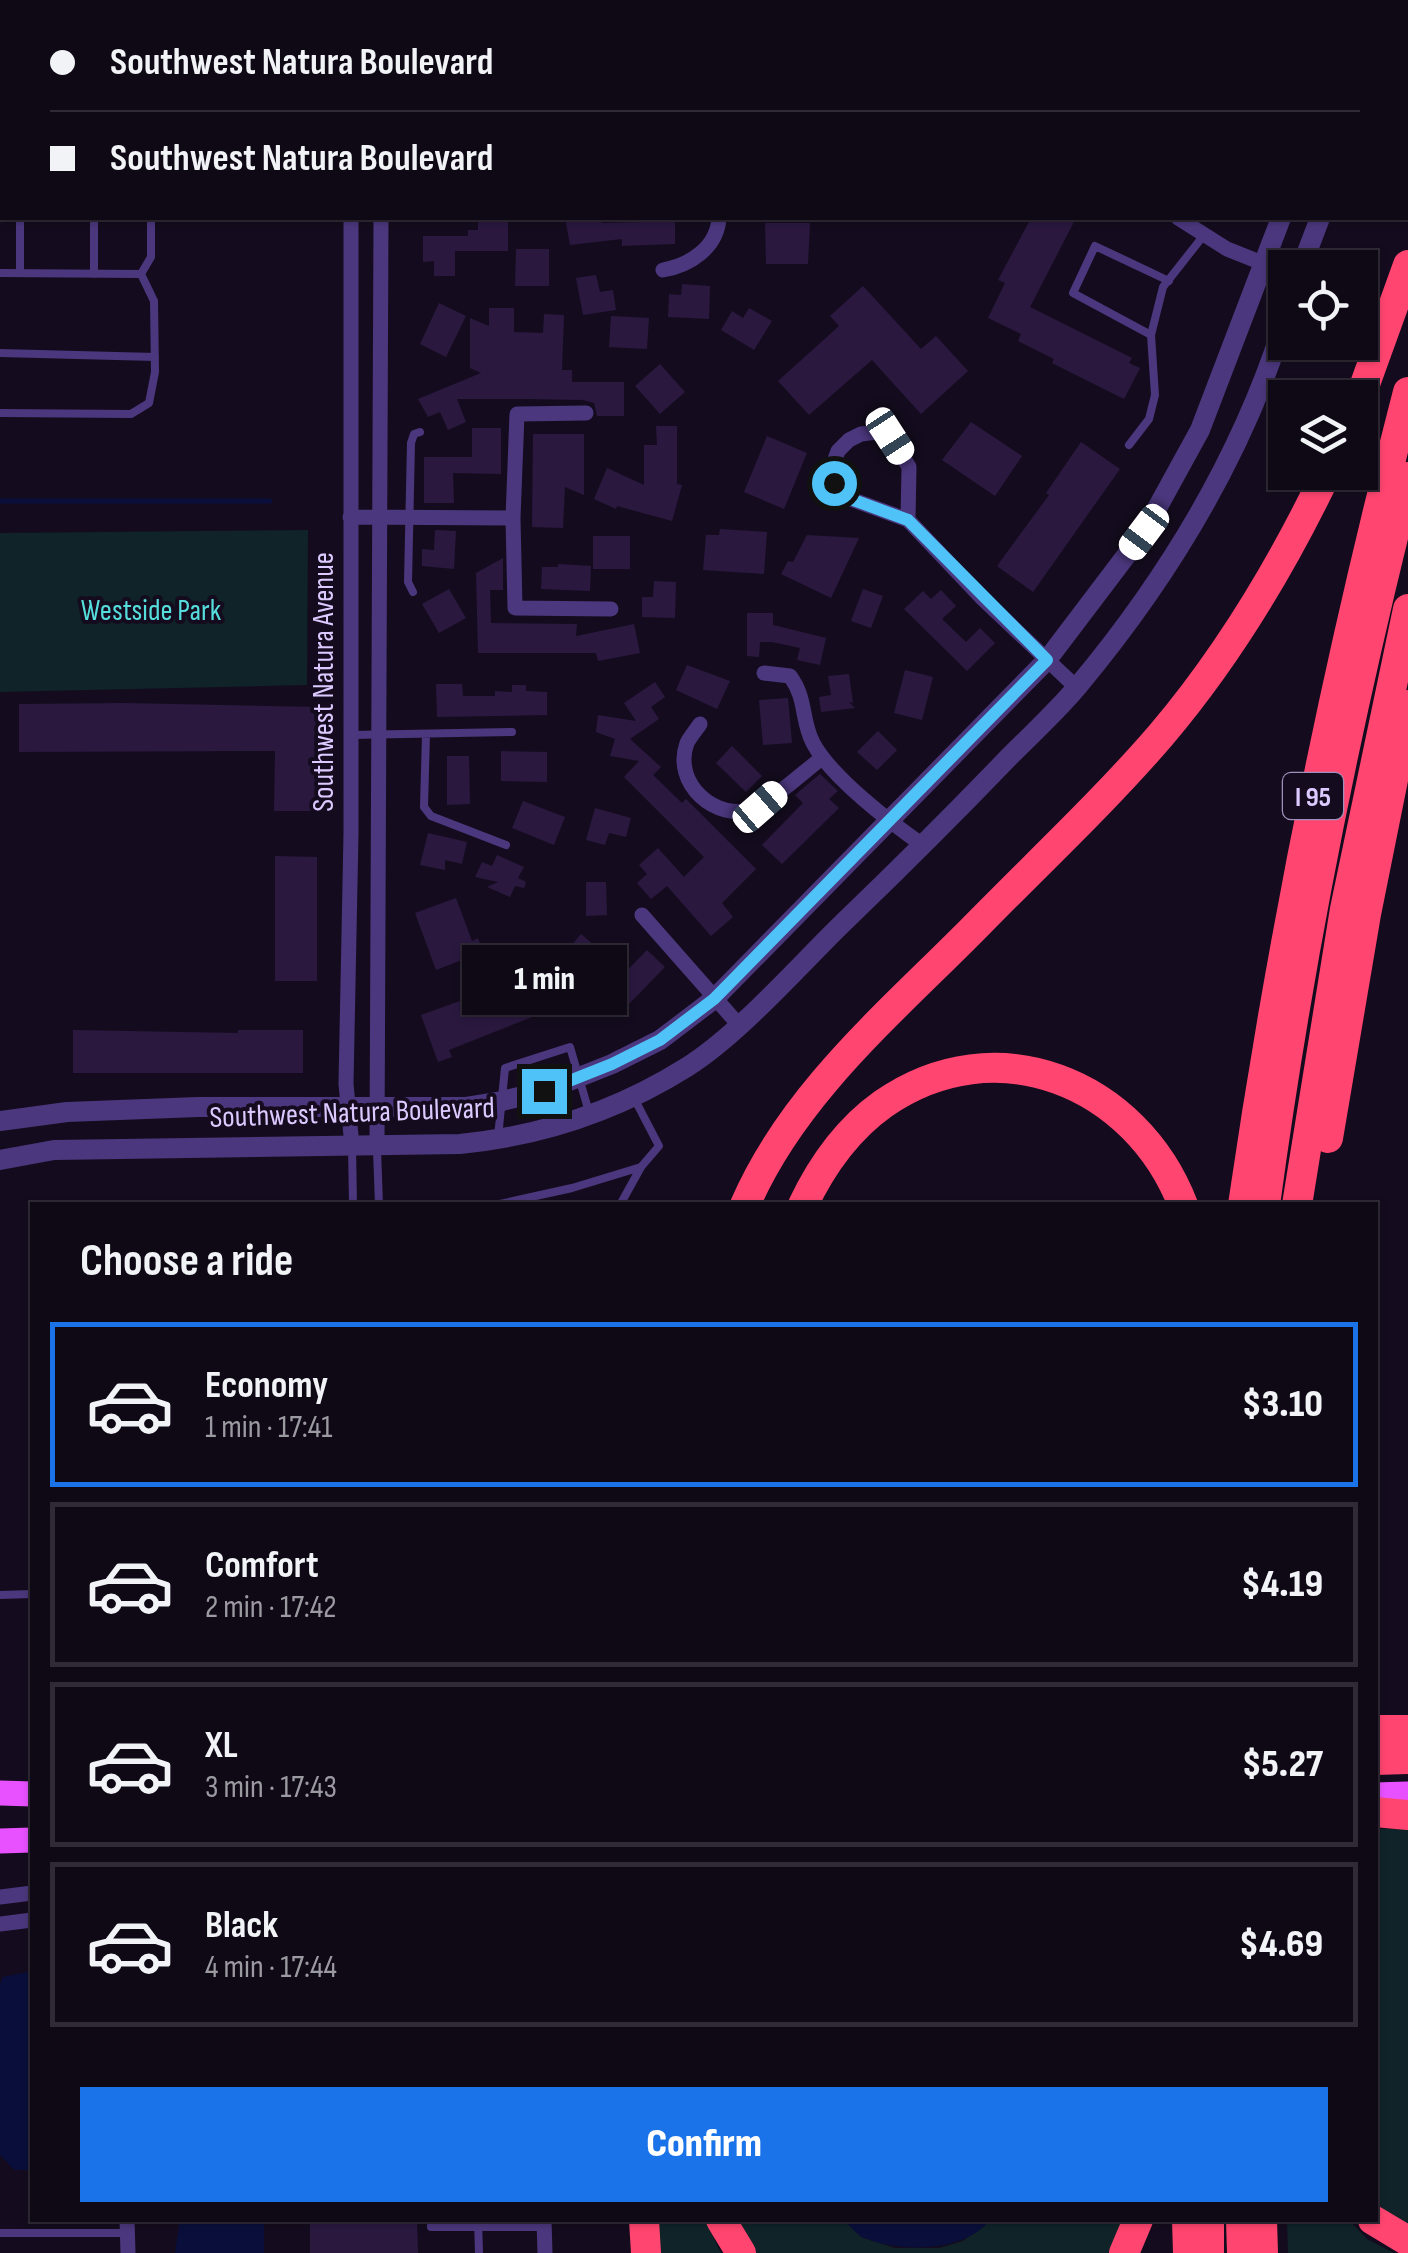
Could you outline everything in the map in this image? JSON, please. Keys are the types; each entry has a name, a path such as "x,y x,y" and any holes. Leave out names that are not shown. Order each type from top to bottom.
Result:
{"highway":[{"path":"1366,380 1408,265"},
{"name":"I 95","path":"1243,1202 1280,970 1317,774 1408,392"},
{"path":"1265,1202 1290,1035 1325,844 1408,477"},
{"path":"746,1202 770,1154 819,1087 1113,787 1186,703 1262,592 1317,490"},
{"path":"1297,1202 1351,878 1408,609"},
{"name":"I 95","path":"1318,1202 1354,980 1408,705"},
{"path":"805,1202 834,1154 882,1104 932,1079 984,1069 1041,1074 1075,1085 1107,1102 1148,1142 1170,1174 1183,1202"},
{"path":"1378,1730 1408,1730"},
{"path":"1378,1760 1408,1759"},
{"path":"1378,1812 1408,1816"},
{"path":"644,2222 646,2253"},
{"path":"722,2222 741,2253"},
{"path":"1124,2253 1137,2222"},
{"path":"1187,2222 1188,2253"},
{"path":"1208,2222 1209,2253"},
{"path":"1241,2222 1242,2253"},
{"path":"1262,2222 1263,2253"},
{"path":"1375,2222 1408,2242"}],"main road":[{"path":"1378,1747 1408,1744"},
{"path":"0,1793 30,1794"},
{"path":"1378,1795 1408,1794"},
{"path":"0,1841 30,1840"}],"street":[{"name":"Southwest Natura Avenue","path":"351,220 348,1108 352,1146"},
{"name":"Southwest Natura Avenue","path":"377,1146 381,220"},
{"path":"663,270 696,260 720,220"},
{"path":"1181,220 1228,249 1268,266"},
{"name":"Southwest Natura Boulevard","path":"0,1121 67,1112 198,1108 465,1107 502,1101 579,1078 660,1040 714,999 1047,660 1144,532 1200,430 1280,220"},
{"path":"1308,250 1319,220"},
{"name":"Southwest Natura Boulevard","path":"0,1160 54,1150 377,1146 498,1140 590,1116 634,1098 690,1065 924,846 1076,688 1173,560 1232,450 1272,360"},
{"path":"586,414 518,414 512,518 515,608 611,609"},
{"path":"908,520 909,467 890,436 878,432 861,434 838,450 833,465 834,483 848,498 908,520 1076,688"},
{"path":"350,517 512,518"},
{"path":"764,674 790,676 802,692 810,739 822,758 890,822 924,846"},
{"path":"700,724 687,744 684,760 691,784 704,802 724,811 760,807 822,758"},
{"path":"642,915 738,1024"},
{"path":"348,992 378,993"},
{"path":"0,1897 30,1893"},
{"path":"0,1924 30,1920"},
{"path":"544,2223 546,2253"},
{"path":"128,2224 128,2253"}],"lane":[{"path":"20,220 20,274"},
{"path":"94,220 94,274"},
{"path":"141,274 150,257 151,220"},
{"path":"1129,445 1149,419 1155,395 1152,335 1157,307 1169,280 1204,235"},
{"path":"1152,335 1073,293 1095,246 1169,280"},
{"path":"0,274 141,274"},
{"path":"0,412 131,414 150,404 155,357 154,301 141,274"},
{"path":"0,353 155,357"},
{"path":"413,592 408,582 411,443 414,434 420,432"},
{"path":"351,735 512,732"},
{"path":"426,734 424,806 431,816 506,844"},
{"path":"498,1140 504,1068 570,1047 590,1116"},
{"path":"622,1202 641,1167 659,1146 634,1098"},
{"path":"352,1146 353,1202"},
{"path":"377,1146 379,1202"},
{"path":"510,1202 641,1167"},
{"path":"0,1595 30,1594"},
{"path":"431,2222 431,2227 544,2223"},
{"path":"478,2223 479,2253"},
{"path":"0,2233 128,2224"}],"green space":[{"name":"Westside Park","path":"308,530 307,685 0,692 0,533"},
{"path":"1408,1828 1408,2233 1378,2215 1378,1829"},
{"path":"651,2222 706,2222 721,2253 654,2253"},
{"path":"736,2222 846,2222 861,2237 895,2248 939,2248 963,2241 987,2222 1127,2222 1112,2253 756,2253"},
{"path":"1287,2222 1351,2222 1367,2239 1394,2253 1288,2253"}],"shaded area":[{"path":"30,1971 30,2170 14,2170 0,2155 3,1977"},
{"path":"180,2222 264,2222 264,2253 175,2253"},
{"path":"846,2222 988,2222 964,2239 930,2247 894,2246 862,2237"}],"building":[{"path":"478,220 508,220 508,251 455,251 455,276 434,276 434,261 423,262 423,236 468,236 468,230 478,230"},
{"path":"565,220 675,221 675,244 622,246 622,239 570,245"},
{"path":"1030,220 1075,220 1030,307 1132,358 1129,363 1140,368 1124,399 1052,363 1054,359 1018,341 1021,334 988,318 1005,283 998,280"},
{"path":"765,223 810,223 808,264 766,264"},
{"path":"516,249 549,249 549,286 515,286"},
{"path":"596,275 600,292 613,290 616,310 583,315 576,278"},
{"path":"682,284 710,286 709,319 668,317 669,294 681,295"},
{"path":"863,286 921,349 936,336 968,371 921,414 872,360 809,415 778,381 839,326 830,316"},
{"path":"439,303 466,316 446,357 420,344"},
{"path":"489,308 514,308 514,332 543,333 544,314 564,315 562,370 572,370 572,382 624,382 624,416 597,416 594,403 583,400 457,399 466,422 448,430 440,412 428,417 418,399 481,373 470,368 470,318 489,326"},
{"path":"749,308 772,321 754,350 721,330 732,311 743,318"},
{"path":"611,316 649,318 647,349 609,347"},
{"path":"660,364 685,392 660,414 635,386"},
{"path":"971,422 1022,456 995,496 942,460"},
{"path":"656,426 677,426 677,484 682,485 672,521 617,506 616,509 594,499 607,468 644,485 644,445 657,445"},
{"path":"472,428 501,428 501,474 453,473 454,503 424,503 424,457 472,457"},
{"path":"533,434 584,434 584,495 565,487 563,528 532,527"},
{"path":"767,436 807,453 784,509 744,492"},
{"path":"1081,442 1120,469 1033,592 997,566 1049,495 1046,493"},
{"path":"720,529 767,532 764,574 703,570 706,535 719,535"},
{"path":"435,530 456,531 454,569 422,566 422,549 434,550"},
{"path":"807,535 859,538 831,598 781,574 788,561 793,562"},
{"path":"593,536 630,536 630,569 593,569"},
{"path":"503,558 503,590 490,590 491,623 577,624 576,636 634,624 640,653 598,661 596,653 478,653 476,573"},
{"path":"591,566 590,591 541,589 542,567"},
{"path":"654,581 676,582 675,618 642,617 642,597 653,597"},
{"path":"449,589 466,618 439,633 422,604"},
{"path":"863,589 883,596 871,628 851,621"},
{"path":"941,590 956,606 942,619 966,642 980,628 995,643 967,671 904,609 923,591 931,599"},
{"path":"747,613 773,613 773,625 826,638 820,665 797,660 800,648 772,642 760,642 759,657 747,656"},
{"path":"687,665 730,681 717,709 676,690"},
{"path":"905,670 933,677 922,720 894,713"},
{"path":"849,674 853,703 849,702 855,708 821,712 819,697 831,695 828,676"},
{"path":"655,682 665,697 651,707 659,719 630,739 661,767 653,775 682,803 686,799 756,869 722,903 733,917 711,936 667,886 651,899 637,883 647,874 639,865 658,848 684,877 704,857 624,777 639,761 610,756 615,739 596,732 598,715 636,721 624,703"},
{"path":"436,684 462,684 463,696 495,696 495,691 512,692 512,685 526,685 526,691 547,692 547,715 437,717"},
{"path":"788,698 792,743 763,745 759,700"},
{"path":"19,704 317,707 316,811 274,811 275,751 19,752"},
{"path":"878,731 897,750 877,770 857,752"},
{"path":"732,746 762,776 746,792 716,763"},
{"path":"501,751 547,752 547,782 501,781"},
{"path":"447,756 469,756 470,804 447,805"},
{"path":"820,774 838,791 829,799 839,808 782,864 762,845 803,803 795,795"},
{"path":"523,801 565,817 554,845 512,828"},
{"path":"595,808 631,818 626,837 609,833 605,845 586,840"},
{"path":"428,833 467,842 462,864 445,860 445,870 420,865"},
{"path":"497,855 524,867 518,878 526,882 524,888 515,886 510,897 487,887 498,882 475,877 482,862 492,866"},
{"path":"275,856 317,857 317,981 275,981"},
{"path":"586,882 606,882 607,915 586,916"},
{"path":"456,898 472,941 478,938 483,952 436,970 415,913"},
{"path":"581,934 600,950 592,960 603,969 590,985 559,960"},
{"path":"647,950 665,967 629,1004 612,986"},
{"path":"531,952 555,1008 449,1050 452,1057 438,1062 421,1015 493,989 486,971"},
{"path":"73,1030 303,1030 303,1073 73,1073"},
{"path":"310,2222 417,2222 418,2253 310,2253"}],"waterway":[{"path":"0,501 270,501"}],"route":[{"path":"544,1091 660,1040 714,999 1047,660 908,520 848,498 834,483"}]}
